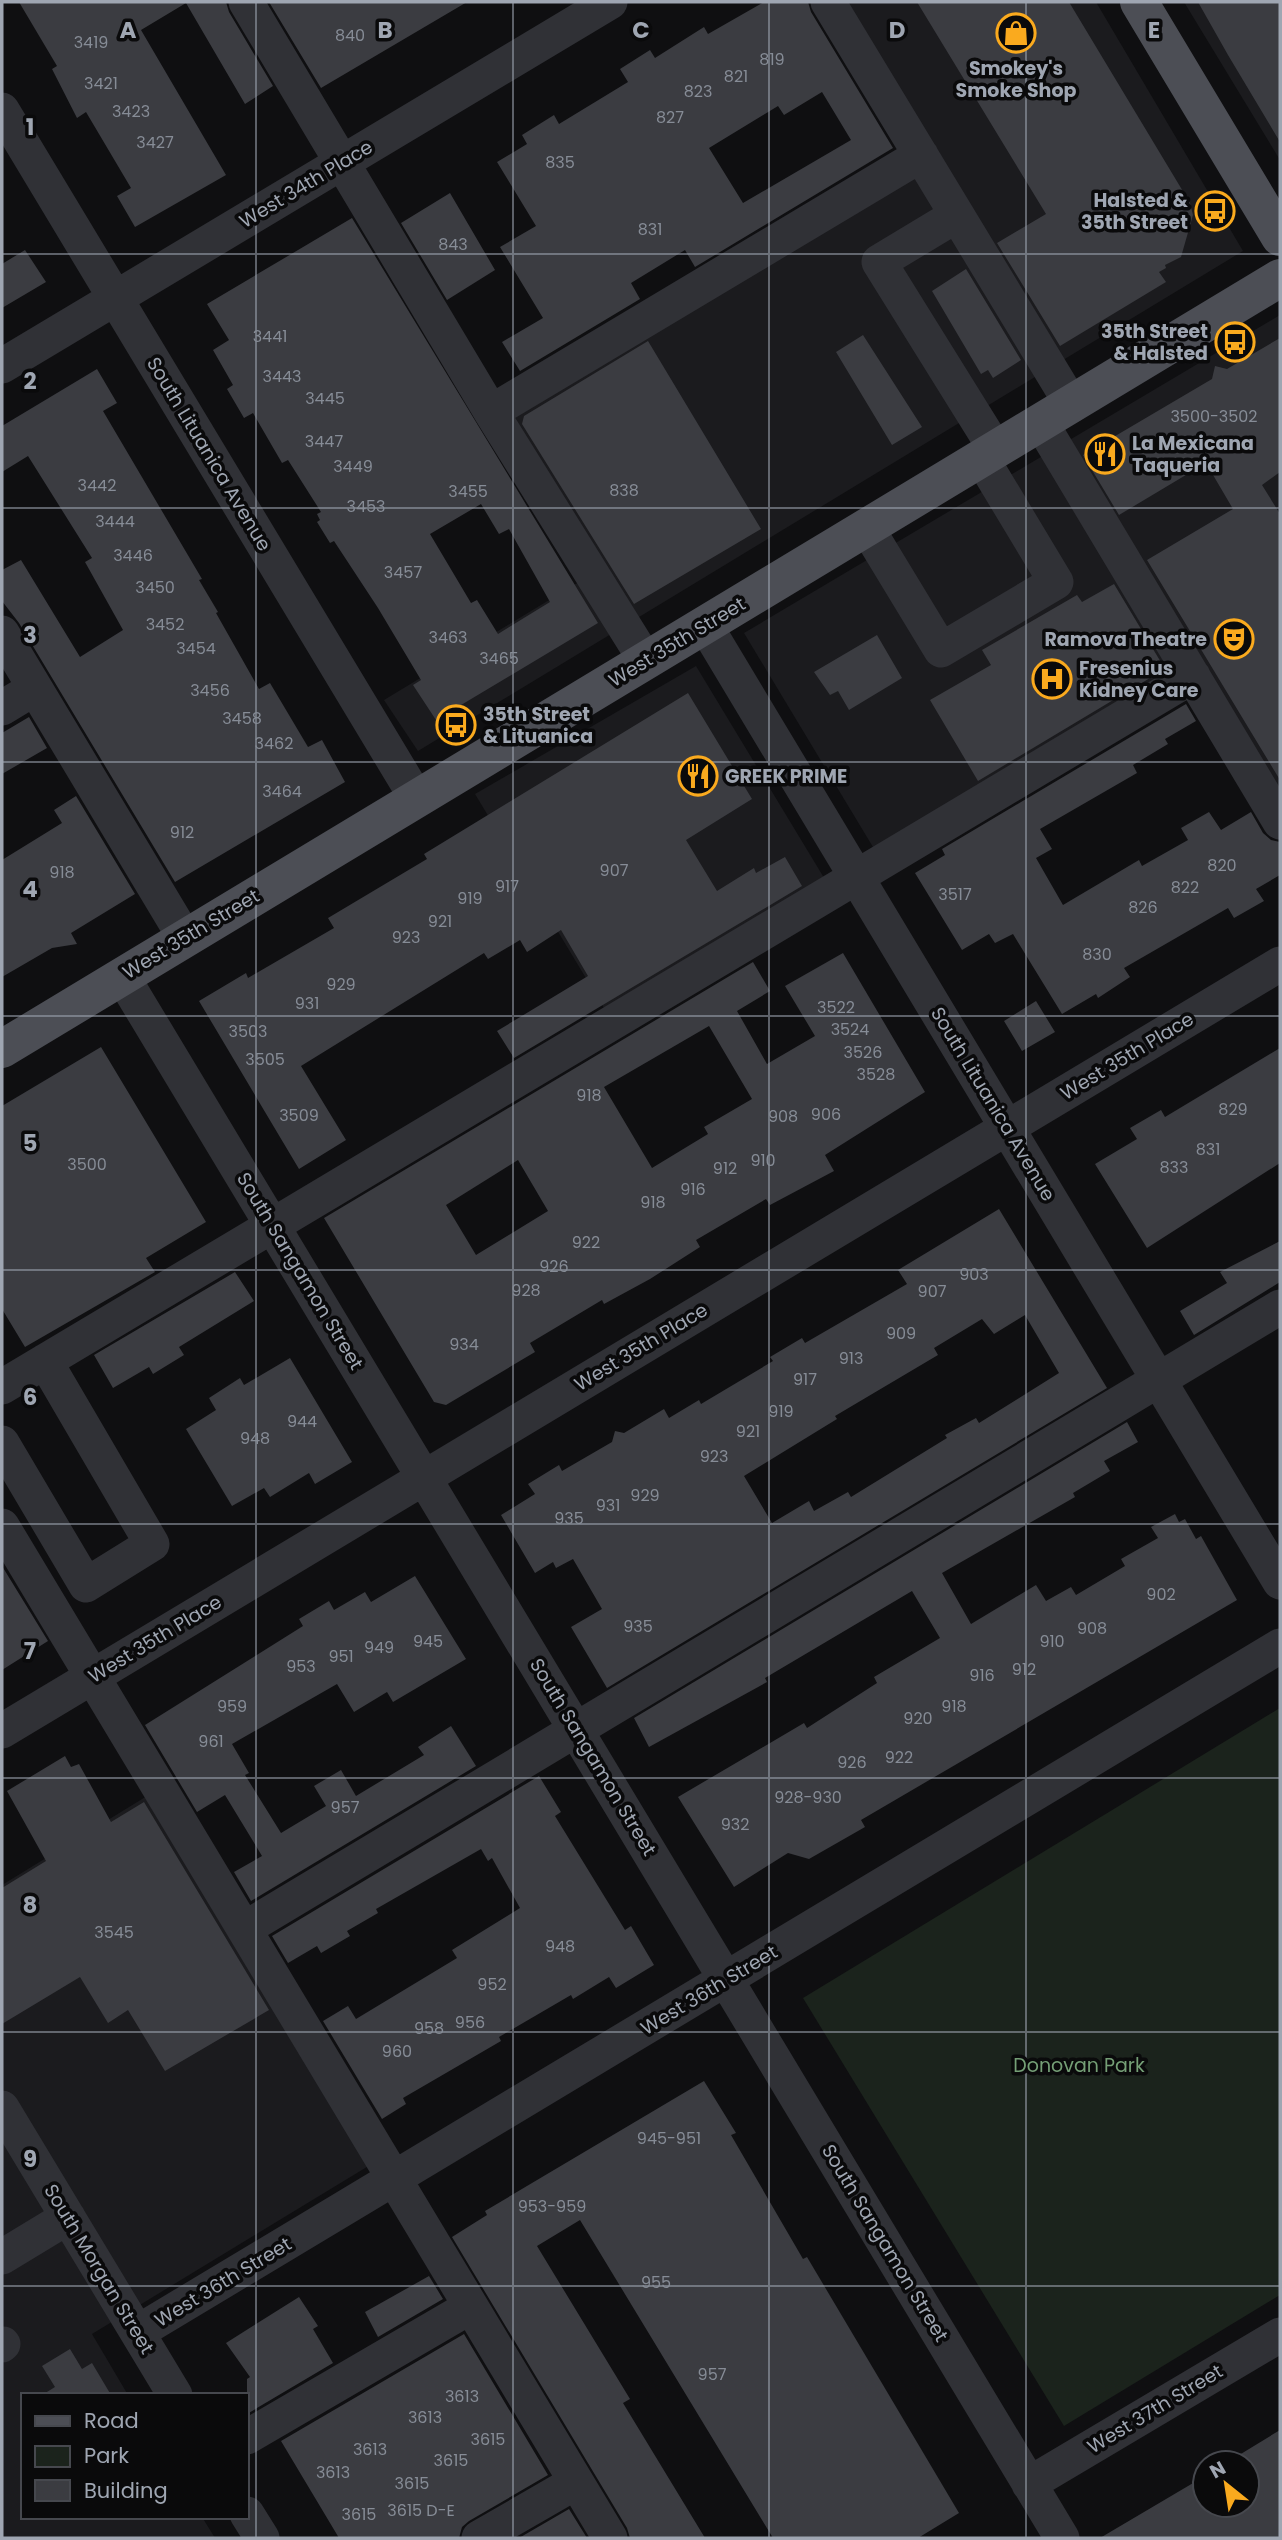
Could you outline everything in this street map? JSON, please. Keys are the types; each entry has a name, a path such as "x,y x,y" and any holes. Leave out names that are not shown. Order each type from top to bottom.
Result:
{"main road":[{"path":"1139,2 1280,237"},
{"name":"West 35th Street","path":"2,1049 1280,278"}],"street":[{"path":"246,2 491,412 646,661"},
{"name":"West 34th Place","path":"2,366 610,2"},
{"path":"828,2 957,215 1193,676 1280,822"},
{"name":"South Lituanica Avenue","path":"2,110 417,799"},
{"path":"491,412 921,155"},
{"path":"867,528 941,650 1056,582 989,455 879,262 957,215"},
{"name":"South Lituanica Avenue","path":"705,625 1280,1582"},
{"path":"2,633 186,938"},
{"path":"2,1387 1193,676"},
{"path":"2,708 35,688"},
{"name":"West 35th Place","path":"2,1731 1280,964"},
{"name":"South Sangamon Street","path":"122,976 1062,2538"},
{"path":"244,1929 1280,1307"},
{"path":"2,1443 86,1585 152,1544 45,1361"},
{"path":"2,1526 393,2181 610,2538"},
{"name":"West 36th Street","path":"138,2332 1280,1646"},
{"name":"South Morgan Street","path":"2,2108 174,2393"},
{"path":"2,2257 68,2217"},
{"path":"248,2436 470,2307"},
{"name":"West 37th Street","path":"1029,2484 1280,2334"},
{"path":"479,2538 576,2482"},
{"path":"248,2516 262,2538"}],"shaded area":[{"path":"828,2 1096,2 1243,251 418,751 384,700 592,574 491,412 920,156"},
{"path":"1184,2 1280,2 1280,160"},
{"path":"1280,315 1280,822 1192,676 882,862 744,633"},
{"path":"696,666 832,891 613,1023 475,794"},
{"path":"160,1788 380,2159 92,2334 127,2393 21,2393 21,2519 203,2519 215,2538 2,2538 2,1885"}],"green space":[{"name":"Donovan Park","path":"1280,1708 1280,2295 1064,2426 803,1998"}],"building":[{"path":"19,2 226,2 229,12 273,86 245,104 186,3 141,30 226,175 135,227 117,196 131,188 86,112 77,118 52,69 57,66"},
{"path":"269,2 467,2 321,88"},
{"path":"764,2 808,2 811,12 893,148 695,267 685,250 631,283 640,299 520,371 502,342 543,318 500,247 536,226 497,162 527,144 522,135 554,115 559,124 628,82 620,69 650,50 655,58 704,27 708,34","holes":["822,92 851,140 743,203 709,148 778,106 784,115"]},
{"path":"917,2 1069,2 1190,203 1193,215 1181,257 1165,265 1166,268 1159,272 1166,282 1060,346 997,243 1046,214"},
{"path":"1198,2 1280,2 1280,142 1228,55"},
{"path":"450,193 495,270 447,300 401,223"},
{"path":"352,218 598,623 436,720 413,685 421,680 378,608 334,541 330,543 317,522 320,520 317,514 321,512 288,460 282,463 253,413 244,418 227,389 233,385 213,350 229,340 207,304","holes":["481,504 499,534 509,529 550,602 498,634 477,600 471,603 430,534"]},
{"path":"25,250 46,282 2,308 2,264"},
{"path":"966,269 1021,360 993,378 988,370 981,374 932,291"},
{"path":"863,335 922,427 892,445 836,352"},
{"path":"1280,338 1280,472 1262,485 1280,514 1280,780 1147,560 1233,509 1206,463 1119,515 1083,455 1212,379 1215,366 1227,369"},
{"path":"648,341 761,529 634,604 522,424 524,416"},
{"path":"97,369 117,403 103,411 202,579 199,580 218,612 216,613 259,689 270,683 308,747 322,740 345,782 175,882 19,623 2,601 2,570 21,560 80,657 123,630 85,562 92,558 28,456 2,472 2,426"},
{"name":"Fresenius Kidney Care","path":"1114,584 1165,669 978,781 930,700 991,665 982,650 1077,595 1082,602"},
{"path":"877,635 902,678 849,710 838,691 830,695 814,672"},
{"path":"688,693 752,799 686,840 717,891 754,868 756,873 785,857 802,886 514,1058 497,1031 588,976 561,930 527,952 520,940 488,959 484,953 301,1066 346,1140 299,1169 199,1001 246,973 248,978 334,928 328,918 427,859 424,854"},
{"path":"1186,704 1196,721 1165,739 1168,744 1133,765 1137,773 1040,829 1052,849 1036,858 1063,905 1139,860 1142,866 1188,840 1181,828 1209,812 1221,830 1251,812 1263,833 1271,840 1280,842 1280,875 1256,889 1264,901 1234,918 1228,908 1124,968 1130,977 1098,998 1096,994 1062,1014 1013,934 995,943 989,934 962,950 915,873 945,855 942,849"},
{"path":"29,717 47,748 2,774 2,733"},
{"path":"76,796 135,894 71,933 77,944 52,948 2,977 2,860 62,823 54,810"},
{"path":"843,953 925,1092 825,1155 834,1171 770,1205 766,1199 696,1240 700,1247 650,1279 604,1304 602,1300 530,1343 535,1352 446,1405 434,1402 324,1218 753,962 770,991 737,1011 767,1064 815,1036 785,986","holes":["709,1026 752,1099 704,1127 708,1134 652,1168 604,1087","518,1160 548,1211 476,1255 446,1205"]},
{"path":"1036,1001 1055,1032 1022,1051 1004,1021"},
{"path":"101,1047 206,1222 146,1258 155,1272 25,1347 2,1309 2,1106"},
{"path":"1280,1048 1280,1163 1147,1248 1095,1164 1137,1139 1130,1128 1161,1110 1165,1117"},
{"path":"999,1209 1107,1388 607,1688 571,1627 602,1609 573,1559 556,1568 553,1562 535,1573 501,1515 535,1494 528,1484 559,1465 562,1471 612,1442 615,1431 624,1433 664,1409 669,1418 699,1400 701,1404 773,1361 770,1357 802,1338 805,1343 907,1284 898,1270","holes":["1025,1315 1059,1373 979,1423 976,1418 945,1435 947,1438 851,1497 848,1492 814,1511 809,1501 772,1523 744,1476 837,1419 835,1416 938,1355 934,1348 982,1319 994,1334"]},
{"path":"1280,1241 1280,1282 1194,1335 1180,1311 1227,1283 1220,1272"},
{"path":"235,1272 254,1301 179,1347 184,1355 153,1374 149,1367 113,1388 94,1355"},
{"path":"290,1358 352,1462 315,1484 309,1473 270,1497 264,1488 232,1506 186,1429 216,1410 209,1398 240,1378 244,1385"},
{"path":"1127,1422 1138,1442 1104,1461 1110,1471 1073,1493 1075,1497 942,1573 971,1624 1036,1585 1046,1601 1071,1587 1076,1595 1125,1566 1121,1559 1158,1538 1151,1527 1175,1514 1179,1522 1185,1519 1196,1539 1201,1536 1237,1600 861,1820 865,1827 809,1859 788,1853 734,1887 678,1797 804,1723 807,1728 877,1683 874,1677 940,1638 912,1591 765,1678 767,1682 649,1747 634,1718"},
{"path":"2,1566 48,1641 2,1670"},
{"path":"415,1576 466,1659 393,1702 387,1692 354,1712 337,1684 232,1744 249,1773 245,1775 281,1833 326,1806 314,1786 341,1770 356,1796 424,1755 418,1747 451,1726 476,1766 251,1901 234,1872 262,1856 225,1795 197,1812 145,1725 303,1626 299,1619 329,1601 334,1610 365,1592 371,1602"},
{"path":"65,1756 71,1767 79,1764 111,1822 144,1802 269,2010 165,2071 128,2010 108,2023 80,1977 2,2024 2,1888 46,1861 7,1791"},
{"path":"539,1776 561,1812 555,1816 625,1930 631,1926 654,1965 616,1988 609,1977 573,1999 571,1995 499,2037 501,2041 403,2098 406,2104 382,2119 323,2021 348,2006 356,2019 457,1958 452,1950 520,1908 492,1858 488,1861 481,1849 376,1909 378,1913 347,1931 350,1936 321,1953 317,1946 288,1963 272,1936"},
{"path":"704,2081 736,2133 731,2135 803,2259 807,2257 959,2513 918,2538 773,2538 580,2220 537,2246 630,2399 623,2403 705,2538 630,2538 627,2528 452,2237 487,2215 485,2211"},
{"path":"429,2276 443,2299 378,2337 365,2312"},
{"path":"299,2297 318,2326 313,2329 333,2363 248,2413 247,2379 250,2377 226,2343"},
{"path":"464,2334 548,2475 469,2521 462,2527 459,2538 339,2538 281,2441"},
{"path":"70,2349 82,2369 92,2363 110,2393 45,2393 55,2387 42,2366"},
{"path":"1280,2430 1280,2538 1100,2538 1191,2484 1191,2519 1261,2519 1261,2449 1249,2449"},
{"path":"569,2509 587,2538 519,2538"}],"place":[{"name":"Smokey's Smoke Shop","path":"1016,33"},
{"name":"Halsted & 35th Street","path":"1215,211"},
{"name":"35th Street & Halsted","path":"1235,342"},
{"name":"La Mexicana Taqueria","path":"1105,454"},
{"name":"Ramova Theatre","path":"1234,639"},
{"name":"Fresenius Kidney Care","path":"1052,679"},
{"name":"35th Street & Lituanica","path":"456,725"},
{"name":"GREEK PRIME","path":"698,776"}]}
